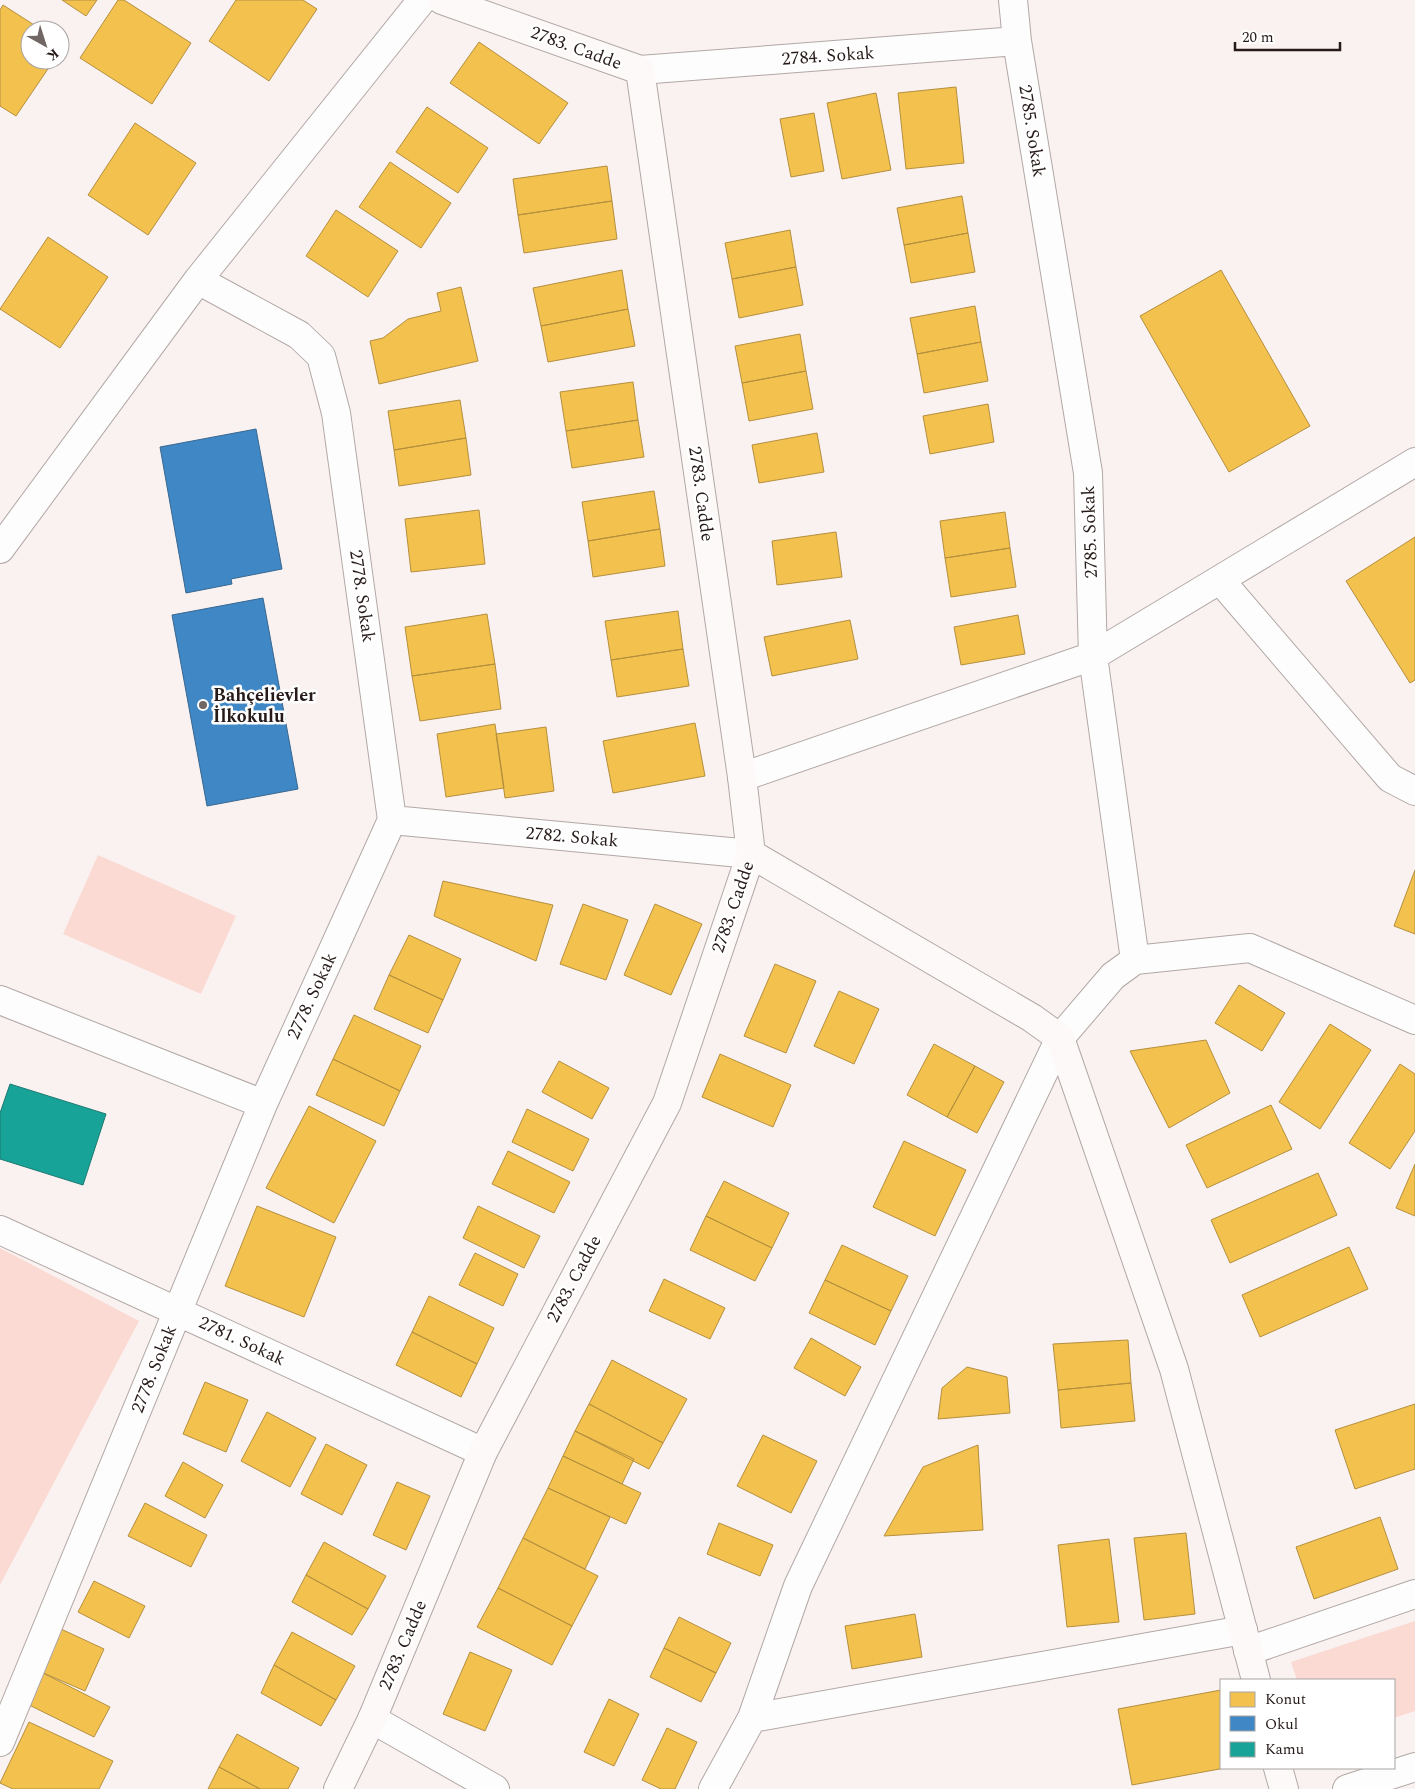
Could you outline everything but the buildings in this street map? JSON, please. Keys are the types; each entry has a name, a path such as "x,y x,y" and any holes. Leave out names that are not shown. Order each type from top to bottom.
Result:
{"main road":[{"name":"2783. Cadde","path":"338,1789 372,1718 483,1452 667,1103 751,854 742,777 640,70 442,0"},
{"path":"751,854 1032,1018 1060,1038 1174,1369 1256,1679"},
{"path":"1278,1769 1284,1789"}],"street":[{"path":"0,549 198,280 422,0"},
{"name":"2785. Sokak","path":"1013,0 1017,41 1088,473 1093,656 1135,960"},
{"name":"2784. Sokak","path":"640,70 1017,41"},
{"name":"2778. Sokak","path":"0,1742 263,1104 392,820 336,413 321,356 300,336 198,280"},
{"path":"742,777 1093,656 1415,462"},
{"path":"1220,580 1390,778 1415,791"},
{"name":"2782. Sokak","path":"392,820 751,854"},
{"path":"714,1789 752,1718 798,1586 1060,1038 1113,976 1135,960 1250,948 1415,1020"},
{"path":"0,1000 263,1104"},
{"name":"2781. Sokak","path":"0,1230 483,1452"},
{"path":"752,1718 1246,1640 1415,1594"},
{"path":"372,1718 495,1789"},
{"path":"1347,1789 1415,1767"}],"shaded area":[{"path":"98,855 236,916 201,994 63,934"},
{"path":"0,1248 139,1321 0,1585"},
{"path":"1415,1621 1415,1711 1395,1718 1395,1679 1297,1679 1291,1662"}],"place":[{"name":"Bahçelievler İlkokulu","path":"203,705"}]}
